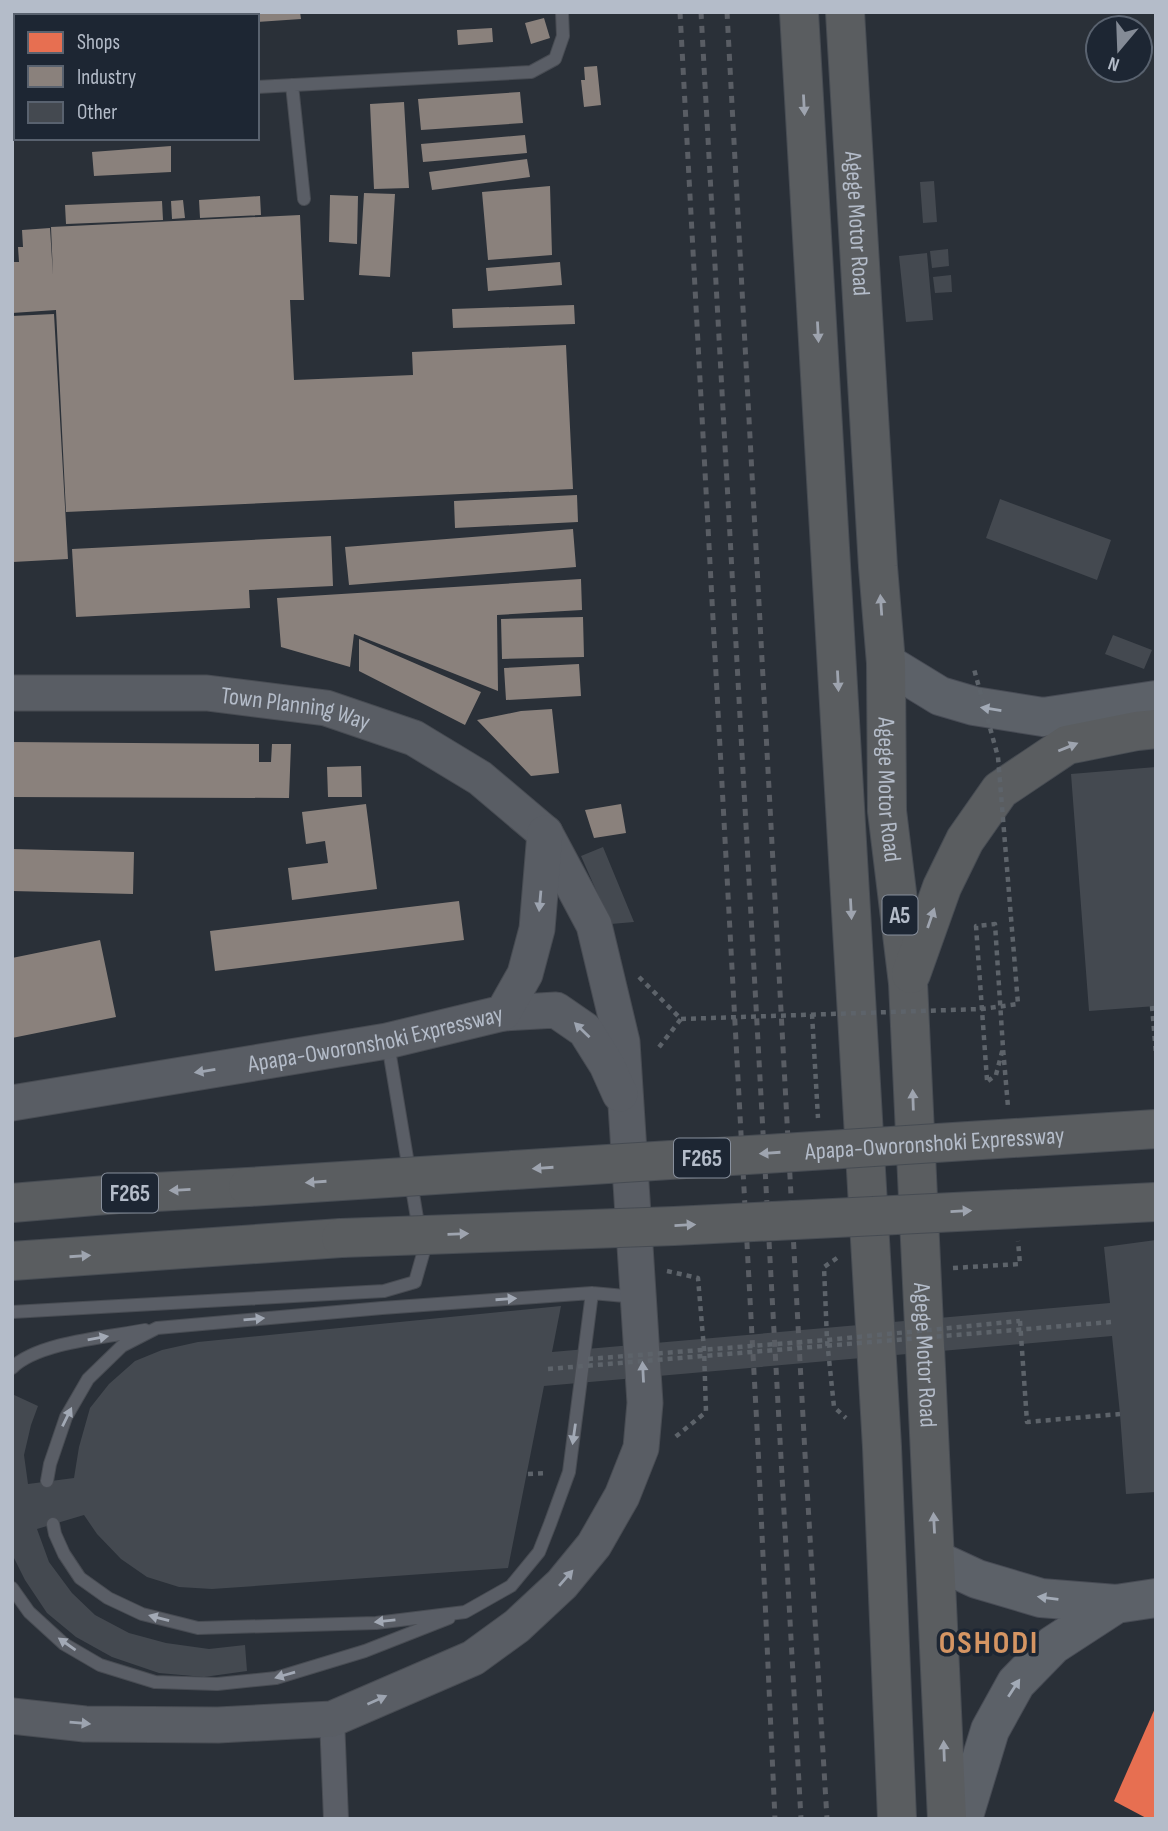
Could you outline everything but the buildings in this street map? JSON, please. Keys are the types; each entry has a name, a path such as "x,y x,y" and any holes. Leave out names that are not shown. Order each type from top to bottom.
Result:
{"highway":[{"name":"Agege Motor Road","path":"799,12 882,1447 897,1819"},
{"name":"Agege Motor Road","path":"846,31 886,663 887,811 908,983 947,1819"},
{"path":"802,59 846,31"},
{"path":"908,983 942,887 965,840 1000,790 1067,745 1156,729"},
{"name":"Apapa-Oworonshoki Expressway","path":"12,1203 118,1194 1156,1129"},
{"path":"12,1261 341,1238 674,1226 1156,1202"}],"main road":[{"path":"886,663 940,696 974,706 1043,717 1156,700"},
{"name":"Town Planning Way","path":"18,687 207,693 326,708 414,738 480,778 545,833"},
{"path":"12,1716 85,1724 218,1725 332,1719 473,1658 526,1618 562,1584 594,1545 622,1496 641,1448 645,1403 622,1042 594,925 545,833"},
{"name":"Apapa-Oworonshoki Expressway","path":"12,1103 387,1041 503,1013 525,974 537,929 545,833"},
{"path":"503,1013 556,1010 585,1030 607,1065 626,1110"},
{"path":"936,1560 977,1579 1041,1598 1116,1604 1156,1598"},
{"path":"963,1819 990,1730 1016,1683 1053,1645 1116,1604"}],"street":[{"path":"332,1719 336,1819"}],"lane":[{"path":"259,87 531,72 555,59 562,36 562,12"},
{"path":"292,85 304,199"},
{"path":"12,1312 384,1291 415,1282 423,1254 387,1041"},
{"path":"12,1588 29,1612 64,1644 100,1664 155,1682 217,1684 276,1678 365,1651 465,1612 512,1586 539,1552 547,1534 569,1472 592,1293"},
{"path":"12,1368 50,1347 157,1328 592,1293 639,1297"},
{"path":"47,1481 66,1417 88,1380 122,1346 157,1328"},
{"path":"52,1524 64,1554 80,1578 108,1598 142,1614 198,1628 376,1623 465,1612"}],"path":[{"path":"681,1019 982,1009 1018,1004 998,757 974,669"},
{"path":"988,1081 976,926 995,924 1003,1048"},
{"path":"1152,1006 1156,1054"},
{"path":"812,1014 815,1091"},
{"path":"824,1267 827,1339 834,1408"},
{"path":"698,1278 706,1412"},
{"path":"588,1359 1020,1321 1027,1422 1121,1415"},
{"path":"548,1369 1111,1322"}],"railway":[{"path":"680,12 758,1446 775,1819"},
{"path":"701,12 801,1819"},
{"path":"727,12 827,1819"}],"district":[{"name":"OSHODI","path":"989,1642"}]}
